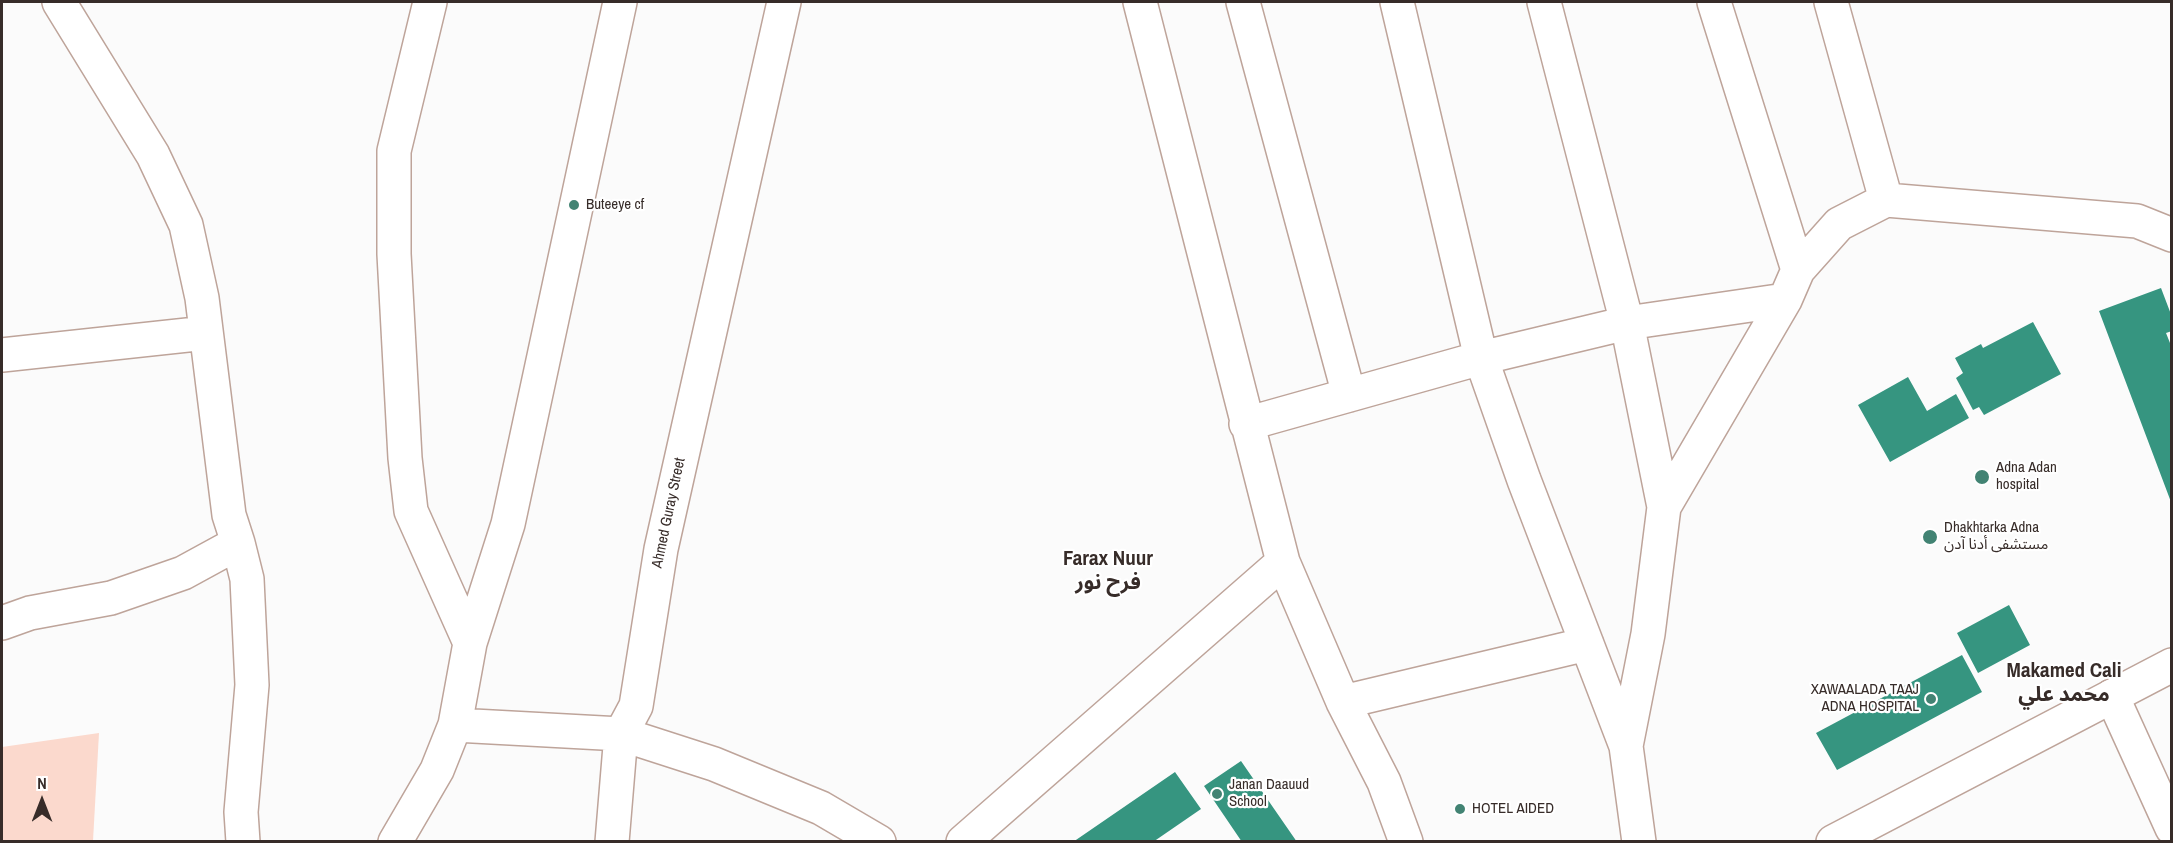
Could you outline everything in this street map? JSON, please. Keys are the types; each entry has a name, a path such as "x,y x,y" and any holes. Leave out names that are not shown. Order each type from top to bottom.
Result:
{"street":[{"path":"59,2 153,154 186,225 202,298 229,515 248,579 252,685 241,812 243,842"},
{"path":"430,2 394,151 394,255 405,458 411,511 470,643"},
{"path":"396,842 436,770 455,725 470,643 508,524 620,2"},
{"name":"Ahmed Guray Street","path":"621,734 636,706 661,549 784,2"},
{"path":"1140,2 1282,562 1342,702 1384,782 1406,842"},
{"path":"1243,2 1349,395"},
{"path":"1398,2 1481,358 1524,480 1626,746 1639,842"},
{"path":"1544,2 1627,323 1664,507 1648,634 1626,746"},
{"path":"1714,2 1798,270"},
{"path":"1831,2 1886,200"},
{"path":"1664,507 1785,300 1798,270 1839,224 1886,200 2137,221 2172,235"},
{"path":"1246,424 1481,358 1627,323 1785,300"},
{"path":"2,355 206,333"},
{"path":"2,623 30,613 121,594 183,573 238,543"},
{"path":"963,842 1282,562"},
{"path":"1342,702 1587,644"},
{"path":"1833,841 2172,665"},
{"path":"2112,696 2172,828"},
{"path":"455,725 621,734 714,764 821,808 879,842"},
{"path":"612,842 621,734"}],"shaded area":[{"path":"99,733 93,841 2,841 2,747"}],"building":[{"path":"2161,288 2172,317 2172,331 2166,333 2172,348 2171,502 2099,311"},
{"path":"2033,322 2061,374 1984,415 1979,407 1973,410 1956,378 1963,373 1955,358 1981,344 1983,348"},
{"path":"1908,377 1927,411 1956,394 1969,418 1890,462 1858,405"},
{"path":"2009,605 2030,645 1978,673 1957,633"},
{"path":"1962,655 1982,692 1837,770 1816,733"},
{"path":"1241,761 1297,842 1242,842 1204,786"},
{"path":"1175,772 1201,809 1153,842 1073,842"}],"place":[{"name":"Buteeye cf","path":"574,205"},
{"name":"Adna Adan hospital","path":"1982,477"},
{"name":"Dhakhtarka Adna مستشفى أدنا آدن","path":"1930,537"},
{"name":"XAWAALADA TAAJ ADNA HOSPITAL","path":"1931,699"},
{"name":"Janan Daauud School","path":"1217,794"},
{"name":"HOTEL AIDED","path":"1460,809"}],"district":[{"name":"Farax Nuur فرح نور","path":"1108,571"},
{"name":"Makamed Cali محمد علي","path":"2064,683"}]}
